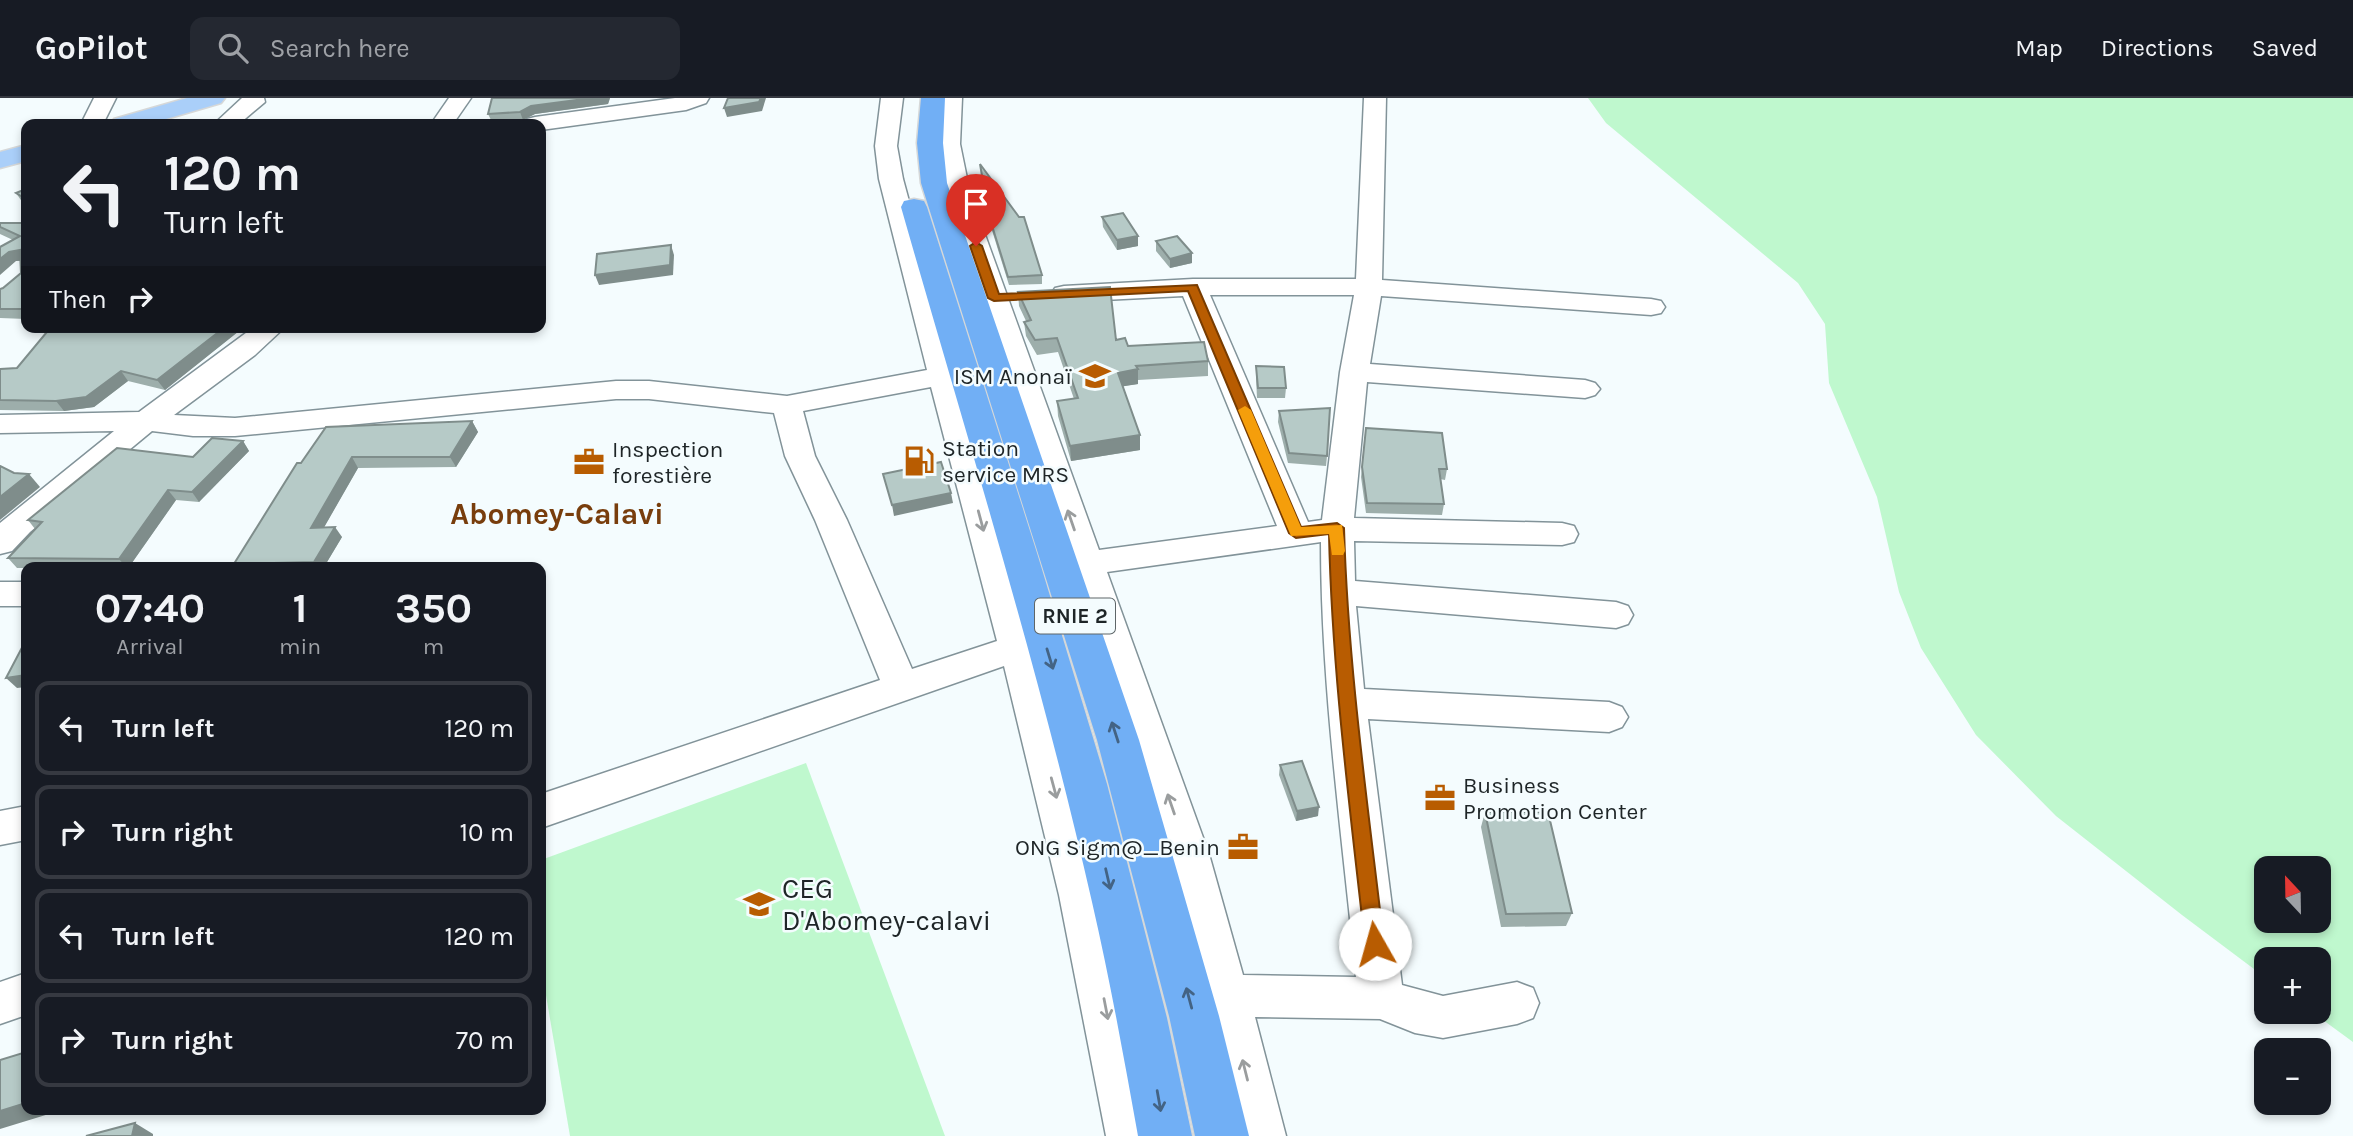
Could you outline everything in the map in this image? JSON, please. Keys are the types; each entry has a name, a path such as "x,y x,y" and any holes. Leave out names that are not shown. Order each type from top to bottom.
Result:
{"highway":[{"name":"RNIE 2","path":"907,98 904,149 913,205 1057,683 1091,806 1152,1062 1165,1136"},
{"name":"RNIE 2","path":"933,98 930,142 934,183 1118,740 1194,1016 1222,1136"}],"main road":[{"path":"140,119 213,98"},
{"path":"0,160 21,154"}],"street":[{"path":"94,119 105,98"},
{"path":"232,119 254,103 253,98"},
{"path":"445,119 460,98"},
{"path":"546,122 686,103 698,98"},
{"path":"892,98 886,146 889,171 1096,959 1129,1136"},
{"path":"951,98 948,124 954,177 1016,296 1086,562 1188,854 1262,1136"},
{"path":"1375,98 1369,287 1354,372 1337,528 1338,592 1347,703 1381,998"},
{"path":"1016,296 1193,287 1369,287 1651,307"},
{"path":"1193,287 1296,533"},
{"path":"6,532 146,421 264,333"},
{"path":"1354,372 1585,389"},
{"path":"0,424 146,421 235,427 616,390 649,390 788,405 941,376"},
{"path":"788,405 800,456 831,520 901,687"},
{"path":"1086,562 1337,528 1562,534"},
{"path":"1338,592 1616,615"},
{"path":"0,594 21,594"},
{"path":"546,809 1016,648"},
{"path":"1347,703 1609,717"},
{"path":"0,828 21,824"},
{"path":"0,1003 21,996"},
{"path":"1227,996 1381,998 1415,1012 1443,1017 1517,1003"}],"green space":[{"path":"1588,98 2353,98 2353,1042 2328,1024 2331,1024 2331,947 2254,947 2254,969 2056,816 1976,735 1921,648 1899,592 1877,497 1829,383 1825,324 1798,283 1606,123"},
{"path":"806,763 945,1136 570,1136 546,995 546,858"}],"building":[{"path":"492,98 592,98 531,106 520,112 488,114"},
{"path":"728,98 761,98 759,102 724,108"},
{"path":"980,164 1019,217 1024,217 1042,275 1008,277 989,216"},
{"path":"1123,213 1138,236 1117,240 1102,217"},
{"path":"0,223 21,223 21,273 20,250 9,252 0,259 0,247 20,236 0,227"},
{"path":"1177,236 1192,253 1170,259 1156,241"},
{"path":"671,245 670,265 595,275 597,254"},
{"path":"21,273 21,309 0,309 0,289"},
{"path":"1110,287 1116,340 1125,338 1128,346 1204,342 1208,361 1136,366 1138,369 1118,373 1140,435 1070,446 1057,401 1078,398 1057,338 1035,340 1024,322 1031,320 1018,292"},
{"path":"46,333 217,333 157,380 121,371 86,397 56,401 0,400 0,369 17,368"},
{"path":"1256,366 1284,367 1286,388 1258,388"},
{"path":"1330,408 1327,456 1289,453 1279,411"},
{"path":"472,421 450,457 352,457 311,528 335,527 314,562 235,562 297,463 301,463 326,427"},
{"path":"1366,428 1442,433 1447,469 1439,469 1444,504 1367,503 1362,467"},
{"path":"212,438 243,441 192,492 168,490 119,559 8,558 42,522 28,520 117,448 193,457"},
{"path":"941,462 951,493 892,505 883,474"},
{"path":"0,466 14,473 29,474 0,497"},
{"path":"21,650 21,676 6,678"},
{"path":"1302,761 1319,807 1297,811 1280,765"},
{"path":"1485,812 1548,812 1572,913 1506,914"},
{"path":"21,1054 21,1105 0,1111 0,1060"},
{"path":"135,1123 132,1136 86,1136"}],"slow traffic":[{"path":"1245,410 1296,533 1337,528 1338,551"}],"place":[{"name":"ISM Anonaï","path":"1095,376"},
{"name":"Station service MRS","path":"919,461"},
{"name":"Inspection forestière","path":"589,462"},
{"name":"Business Promotion Center","path":"1440,798"},
{"name":"ONG Sigm@_Benin","path":"1243,847"},
{"name":"CEG D'Abomey-calavi","path":"759,904"}],"district":[{"name":"Abomey-Calavi","path":"557,514"}],"route":[{"path":"976,246 994,298 1193,287 1296,533 1337,528 1338,592 1347,703 1375,944"}]}
